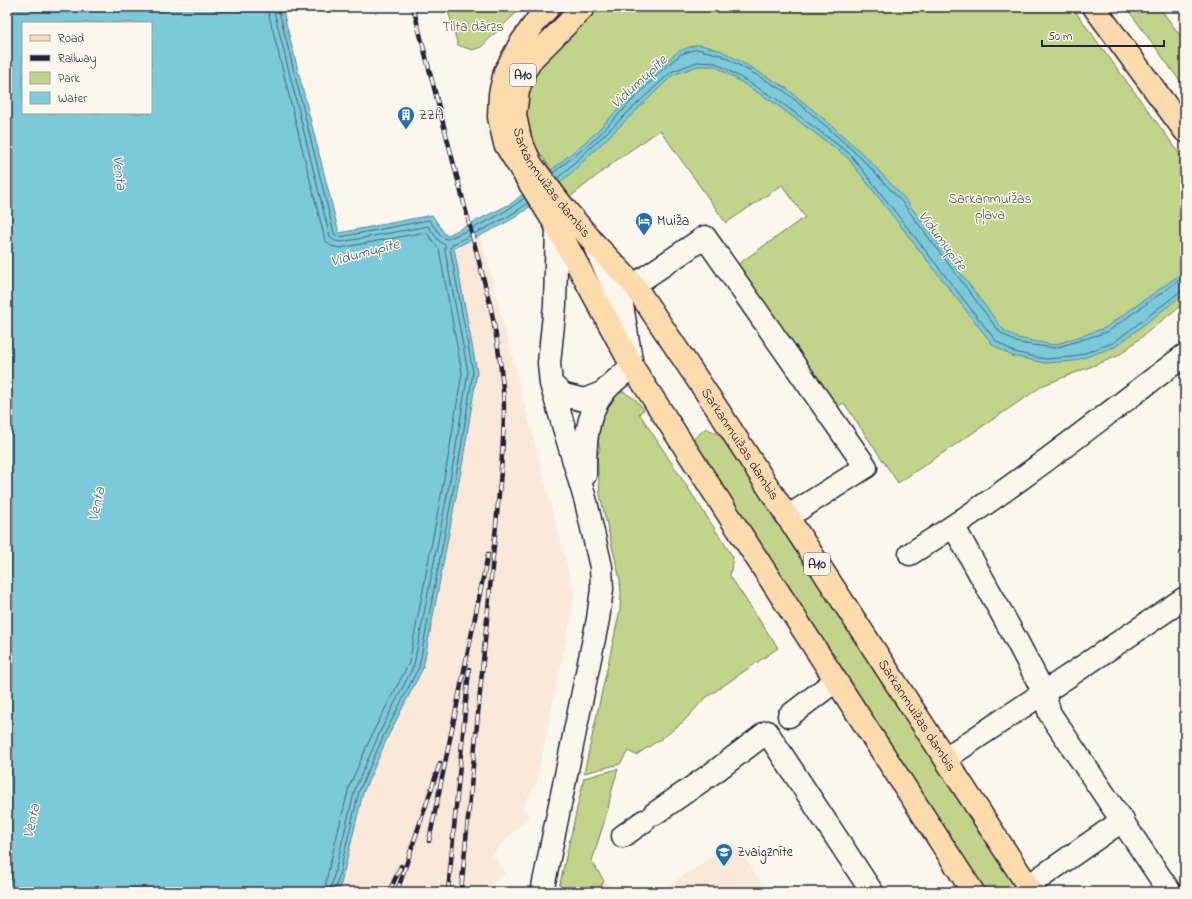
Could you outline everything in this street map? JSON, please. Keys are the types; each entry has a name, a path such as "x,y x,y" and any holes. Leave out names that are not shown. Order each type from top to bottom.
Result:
{"main road":[{"name":"Sarkanmuižas dambis","path":"550,7 537,20 520,44 505,72 500,94 499,117 505,144 526,167 555,214 632,366 973,892"},
{"name":"Sarkanmuižas dambis","path":"526,167 515,115 518,91 524,72 533,58 584,7"},
{"path":"1094,7 1185,131"},
{"name":"Sarkanmuižas dambis","path":"555,214 594,243 634,285 718,410 1030,889"}],"street":[{"path":"542,892 598,619 602,589 601,567 586,502 551,384 549,363 555,305 555,214"},
{"path":"634,285 705,237 866,468 787,517"},
{"path":"586,502 585,444 591,415 604,392 632,366 622,305 594,243"},
{"path":"910,554 954,527 1052,456 1185,355"},
{"path":"551,384 564,395 584,400 604,392"},
{"path":"954,527 1018,643 1043,692 1050,714 1123,820 1170,892"},
{"path":"946,758 1185,598"},
{"path":"623,836 717,770 836,681"},
{"path":"778,724 872,892"},
{"path":"1030,889 1123,820"}],"shaded area":[{"path":"479,230 575,597 536,784 522,806 529,816 492,854 506,873 481,892 339,892 363,793 388,736 477,372 454,247"},
{"name":"Zvaigznīte","path":"734,842 767,892 659,892"},
{"path":"604,881 620,892 598,892"}],"green space":[{"name":"Tilta dārzs","path":"447,7 522,7 481,47 472,50 458,45"},
{"name":"Sarkanmuižas pļava","path":"597,7 1072,7 1185,161 1185,302 1118,356 1044,385 898,483 844,403 831,410 734,267 805,217 782,185 726,223 660,130 618,159 570,197 536,147 528,128 526,105 530,84 541,63"},
{"path":"1126,7 1159,7 1185,42 1185,88"},
{"path":"624,392 636,400 644,410 639,413 733,557 730,576 778,648 704,699 684,721 664,737 636,755 628,751 620,764 584,773 620,610 621,594 620,580 600,495 597,456 600,449 598,441 593,445 594,431 614,393"},
{"path":"706,428 720,435 1022,892 982,892 691,441"},
{"path":"618,769 608,809 592,861 604,881 598,892 558,892 584,778"}],"water":[{"path":"7,7 282,7 339,233 432,215 446,236 512,203 591,137 662,65 679,51 696,45 701,45 722,51 785,87 830,124 865,156 905,199 998,323 1004,330 1017,338 1054,345 1105,328 1185,271 1185,293 1115,347 1074,361 1045,363 1012,356 993,345 847,157 773,102 715,66 698,66 673,75 569,175 519,215 502,225 454,248 477,372 463,460 423,668 388,736 363,793 339,892 7,892"}],"railway":[{"path":"413,7 490,304 499,355 504,407 500,483 461,892"},
{"path":"429,841 488,554"},
{"path":"448,892 469,669"},
{"path":"397,892 440,763"},
{"path":"389,892 401,866"}],"place":[{"name":"ZZA","path":"406,130"},
{"name":"Muiža","path":"644,236"},
{"name":"Zvaigznīte","path":"724,867"}],"water label":[{"name":"Vidumupīte","path":"639,82"},
{"name":"Venta","path":"119,173"},
{"name":"Vidumupīte","path":"942,241"},
{"name":"Vidumupīte","path":"365,253"},
{"name":"Venta","path":"97,504"},
{"name":"Venta","path":"32,821"}]}
